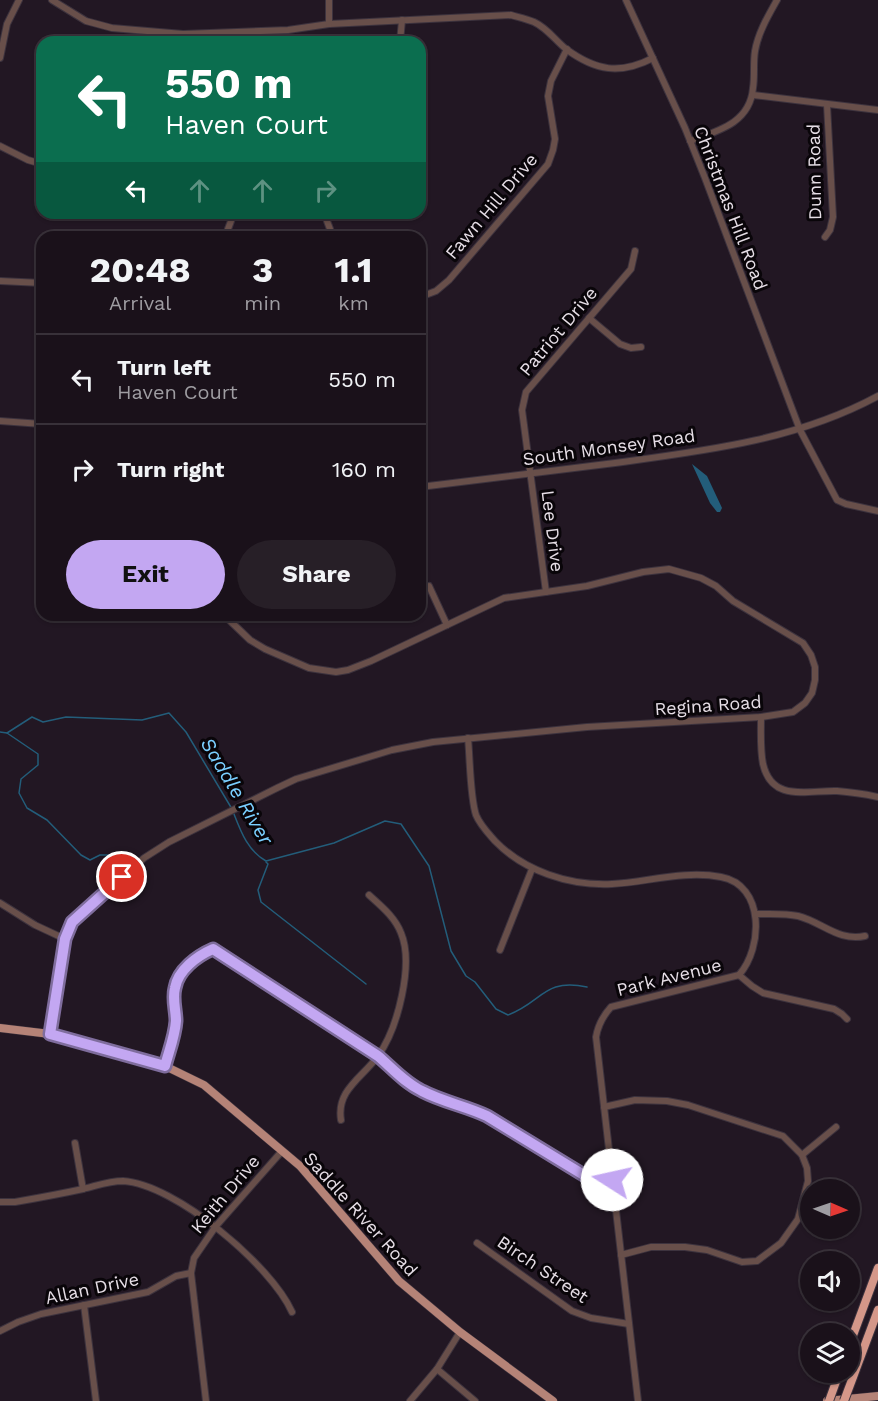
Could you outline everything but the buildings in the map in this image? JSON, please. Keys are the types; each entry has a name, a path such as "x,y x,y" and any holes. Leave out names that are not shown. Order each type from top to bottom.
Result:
{"highway":[{"path":"858,1323 878,1268"},
{"path":"844,1401 878,1310"},
{"path":"828,1401 835,1383"}],"main road":[{"name":"Saddle River Road","path":"0,1028 50,1034 165,1066 204,1085 300,1166 399,1281 460,1332 553,1401"},
{"path":"828,1401 878,1396"}],"street":[{"path":"0,58 7,24 19,0"},
{"path":"52,0 86,21 112,28 195,33 288,30 329,24 511,15 534,22 567,49 589,62 610,69 622,70 640,65 653,58"},
{"path":"329,0 329,24"},
{"name":"Christmas Hill Road","path":"626,0 685,128 800,430 837,500 878,511"},
{"path":"690,141 736,122 743,114 753,95 755,51 762,29 777,0"},
{"path":"401,36 402,20"},
{"name":"Fawn Hill Drive","path":"426,295 436,291 449,280 548,164 555,139 548,96 551,81 567,49"},
{"path":"753,95 878,110"},
{"name":"Dunn Road","path":"825,237 830,230 833,217 827,105"},
{"path":"0,146 36,162"},
{"name":"Patriot Drive","path":"531,473 522,410 526,392 631,269 635,251"},
{"path":"0,281 36,283"},
{"path":"589,318 620,344 631,348 641,346"},
{"name":"South Monsey Road","path":"426,486 692,452 763,439 800,430 831,419 878,396"},
{"path":"0,421 36,424"},
{"name":"Lee Drive","path":"531,473 546,592"},
{"name":"Regina Road","path":"50,1034 65,939 72,922 144,858 169,842 296,779 392,750 468,738 761,717 793,712 806,703 812,693 815,680 815,667 804,643 734,601 716,586 701,578 669,569 643,572 587,586 504,598 371,661 336,672 309,668 265,648 250,640 230,621"},
{"path":"429,586 447,625"},
{"path":"761,717 763,764 768,778 776,787 804,793 834,791 878,797"},
{"path":"468,738 476,815 485,830 508,854 531,869 570,880 609,884 681,876 723,877 746,891 756,914 799,916 841,936 854,939 865,936"},
{"path":"500,950 531,869"},
{"path":"341,1120 340,1110 343,1097 352,1083 378,1056 396,1016 406,971 407,957 401,933 395,921 369,895"},
{"path":"0,903 35,925 65,939"},
{"name":"Park Avenue","path":"638,1401 596,1037 602,1017 611,1007 740,975 752,957 756,914"},
{"path":"165,1066 174,1034 175,987 180,975 195,959 213,949 378,1056 402,1078 420,1090 472,1108 587,1177 612,1180"},
{"path":"740,975 764,993 834,1009 847,1020"},
{"path":"604,1107 635,1100 667,1101 688,1105 783,1136 802,1155 807,1168 808,1181 798,1219 781,1243 757,1261 742,1262 707,1250 685,1247 651,1247 621,1255"},
{"path":"802,1155 836,1128"},
{"path":"75,1143 83,1189"},
{"name":"Keith Drive","path":"206,1401 191,1273 194,1258 216,1226 282,1151"},
{"path":"0,1202 15,1202 113,1181 139,1183 158,1191 216,1226 277,1286 292,1312"},
{"name":"Birch Street","path":"477,1243 572,1311 591,1318 629,1324"},
{"name":"Allan Drive","path":"0,1331 41,1314 148,1292 176,1276 191,1273"},
{"path":"84,1305 96,1401"},
{"path":"410,1401 437,1369 460,1332"},
{"path":"437,1369 475,1401"}],"water":[{"path":"692,464 707,476 722,508 720,512 717,512 710,503"}],"waterway":[{"name":"Saddle River","path":"0,732 7,733 32,717 43,722 66,717 142,720 169,713 186,732 232,809"},
{"path":"7,733 38,754 38,765 21,779 19,793 27,808 47,820 81,855 90,860 100,855 125,855"},
{"name":"Saddle River","path":"234,814 242,834 254,852 266,861 334,843 385,821 401,824 429,866 451,951 466,976 475,982 496,1009 508,1015 520,1010 552,988 572,985 587,987"},
{"path":"266,862 268,864 258,890 261,902 366,984"}],"route":[{"path":"122,877 68,928 50,1034 165,1066 176,1019 175,987 180,975 189,964 213,949 378,1056 402,1078 420,1090 472,1108 587,1177 612,1180"}]}
